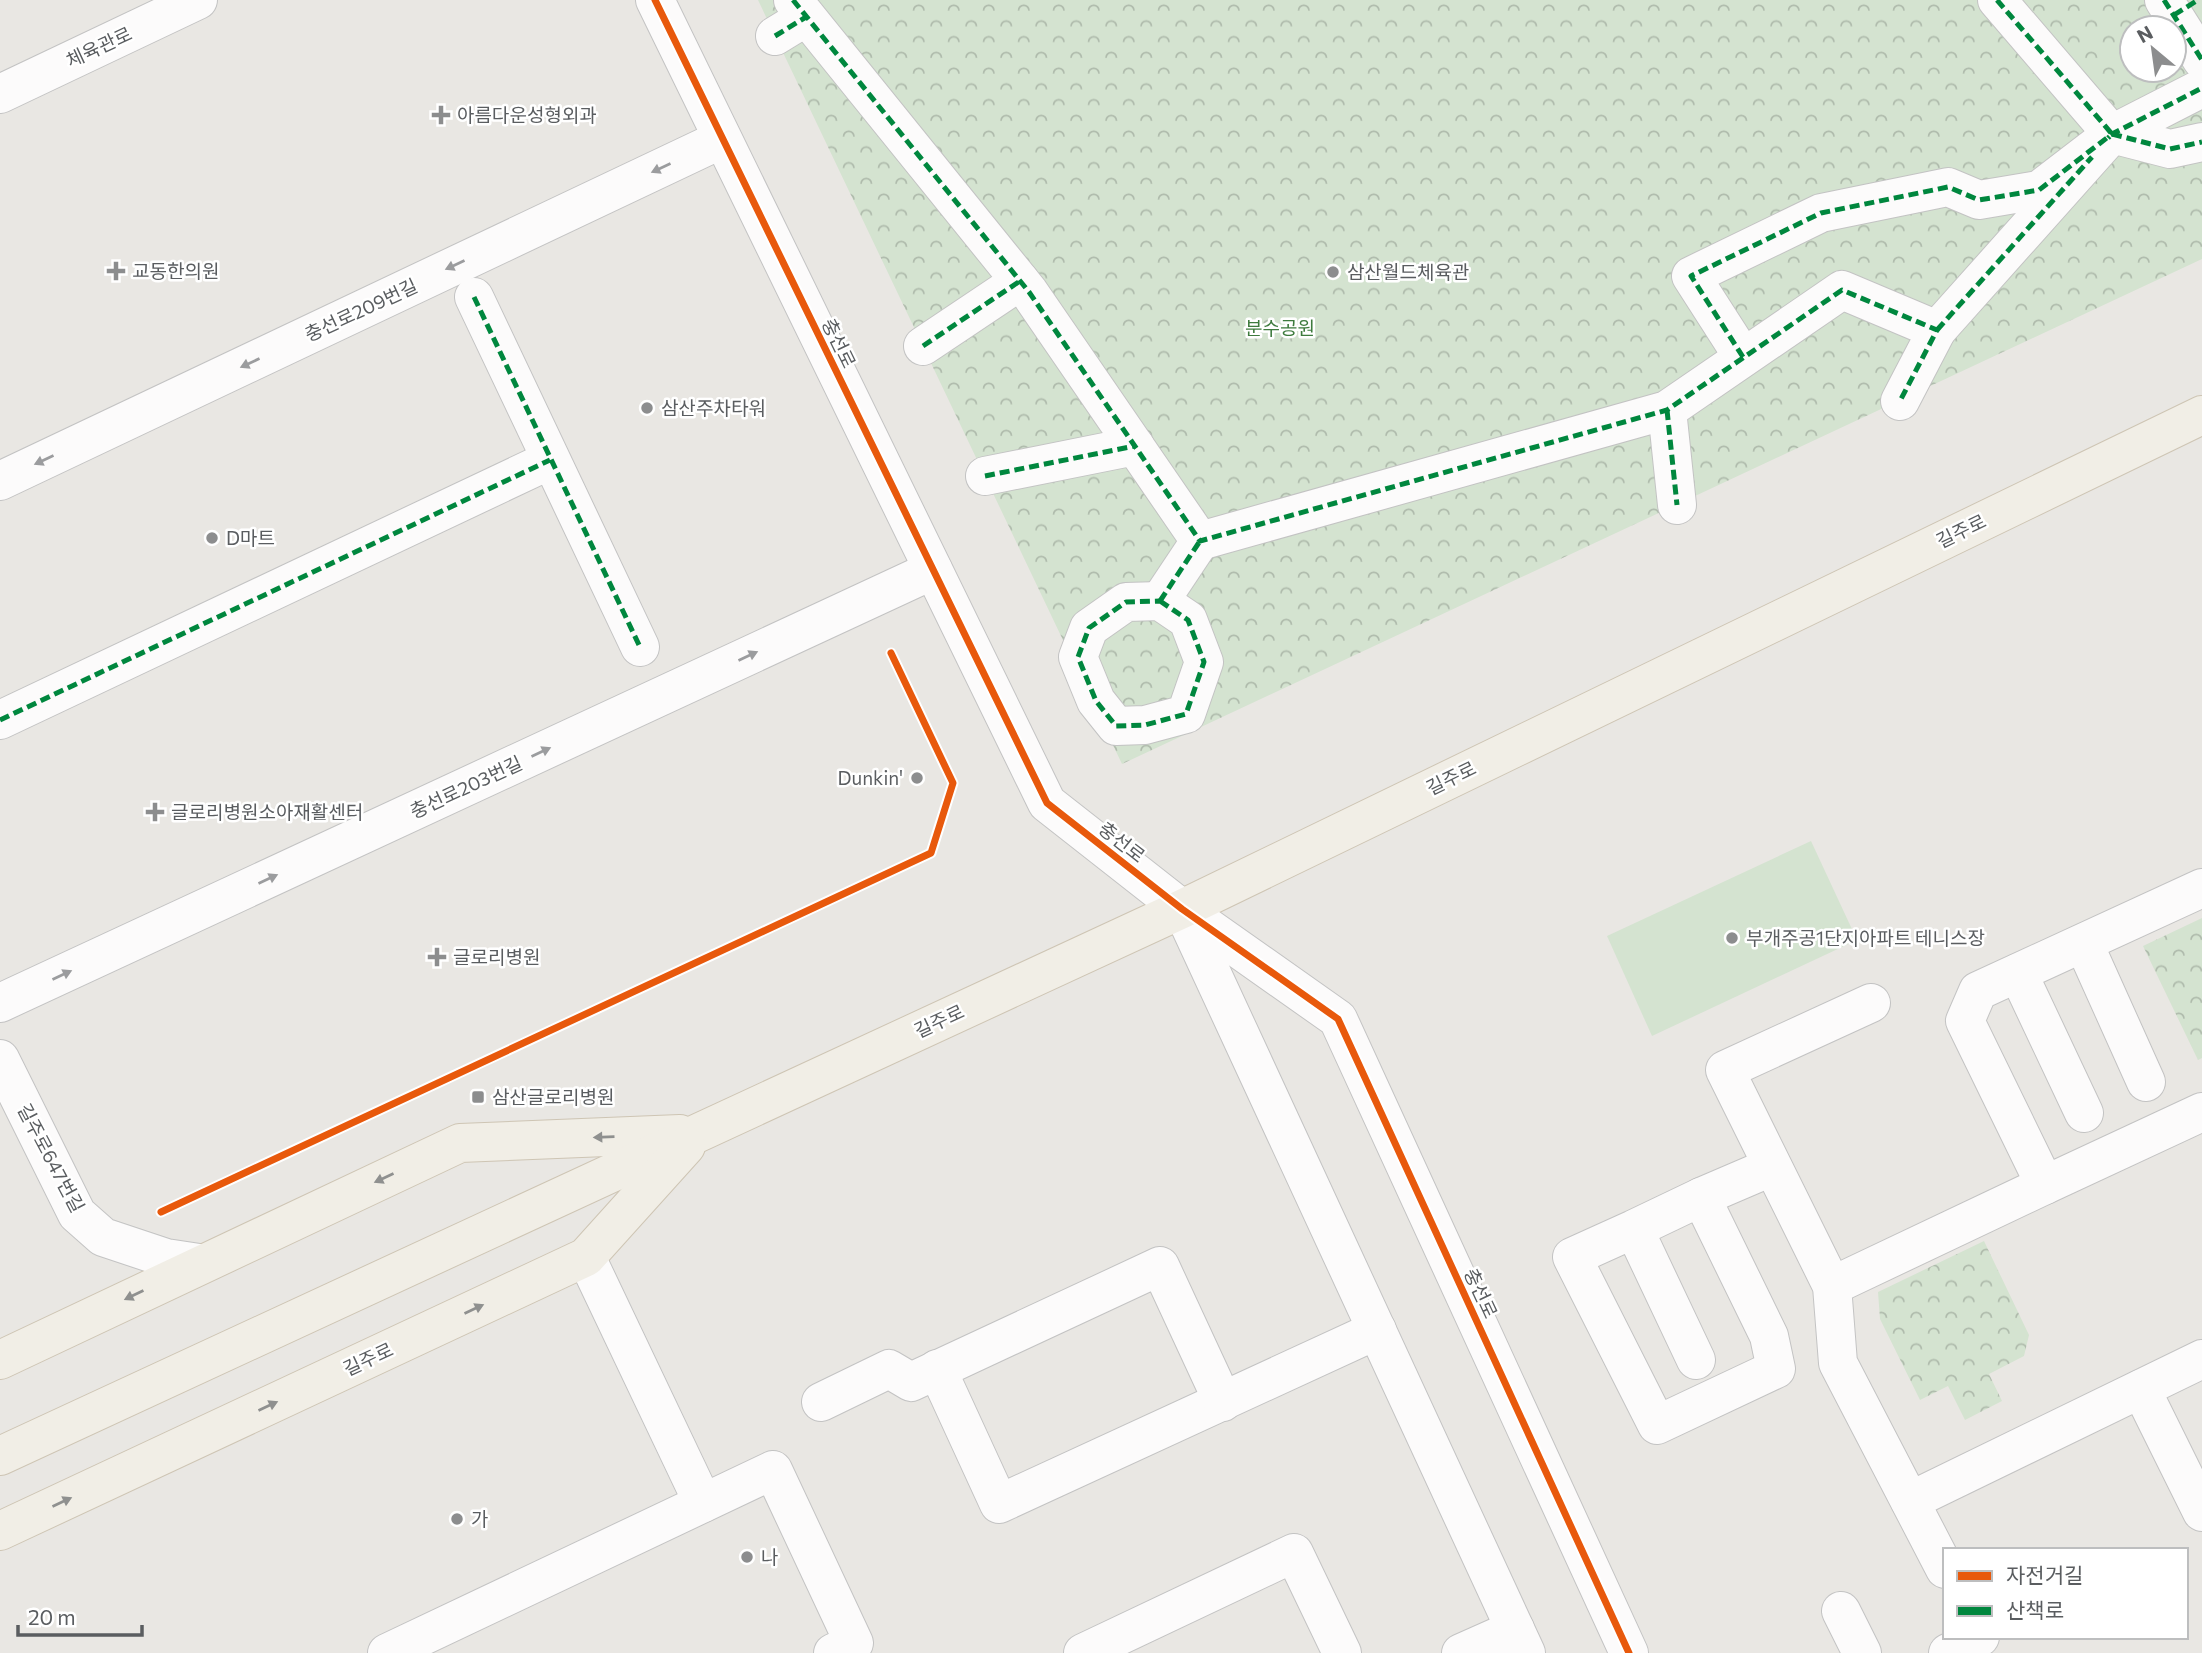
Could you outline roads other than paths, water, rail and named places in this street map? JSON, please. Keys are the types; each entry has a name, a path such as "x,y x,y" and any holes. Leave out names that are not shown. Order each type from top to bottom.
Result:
{"main road":[{"name":"길주로","path":"0,1456 1182,909 2202,415"},
{"name":"길주로","path":"0,1531 586,1257 696,1134"},
{"name":"길주로","path":"0,1360 200,1263 460,1143 696,1134"}],"street":[{"name":"체육관로","path":"0,94 198,0"},
{"name":"충선로","path":"655,0 1047,803 1182,909 1338,1019 1629,1653"},
{"path":"1997,0 2112,134 2170,149 2202,142"},
{"path":"2179,5 2202,60"},
{"path":"791,18 1020,281 1200,541"},
{"path":"1743,358 1691,276 1821,213 1948,187 1979,200 2039,190 2112,134 2202,88"},
{"path":"1900,401 1937,330 2112,134"},
{"name":"충선로209번길","path":"0,481 722,139"},
{"path":"923,346 1020,281"},
{"path":"1160,601 1200,541 1667,410 1842,290 1937,330"},
{"path":"474,297 640,647"},
{"path":"1667,410 1677,505"},
{"path":"985,476 1135,446"},
{"path":"0,720 551,460"},
{"name":"충선로203번길","path":"0,1003 933,570"},
{"path":"2045,1185 1965,1021 1978,991 2202,888"},
{"path":"1182,909 1521,1641 1461,1653"},
{"path":"2084,944 2146,1082"},
{"path":"2018,973 2084,1113"},
{"path":"1871,1003 1725,1070 1832,1286 1838,1363 1943,1565"},
{"name":"길주로647번길","path":"0,1059 77,1214 103,1237 166,1258 200,1263"},
{"path":"1832,1286 2202,1112"},
{"path":"1701,1197 1769,1336 1776,1369 1657,1425 1572,1257 1701,1197 1771,1167"},
{"path":"1634,1229 1696,1360"},
{"path":"586,1257 703,1503"},
{"path":"821,1402 889,1369 911,1382 1160,1266 1223,1402"},
{"path":"937,1369 999,1504 1377,1330"},
{"path":"1910,1501 2202,1359"},
{"path":"2141,1389 2202,1511"},
{"path":"387,1653 773,1470 854,1643 833,1653"},
{"path":"1083,1653 1294,1553 1342,1653"},
{"path":"1841,1611 1862,1653"},
{"path":"1948,1653 1975,1639"}],"place":[{"name":"아름다운성형외과","path":"441,115"},
{"name":"교동한의원","path":"116,271"},
{"name":"삼산월드체육관","path":"1333,272"},
{"name":"삼산주차타워","path":"647,408"},
{"name":"D마트","path":"212,538"},
{"name":"Dunkin'","path":"917,778"},
{"name":"글로리병원소아재활센터","path":"155,812"},
{"name":"부개주공1단지아파트 테니스장","path":"1732,938"},
{"name":"글로리병원","path":"437,957"},
{"name":"삼산글로리병원","path":"478,1097"},
{"name":"가","path":"457,1519"},
{"name":"나","path":"747,1557"}],"park label":[{"name":"분수공원","path":"1280,328"}]}
